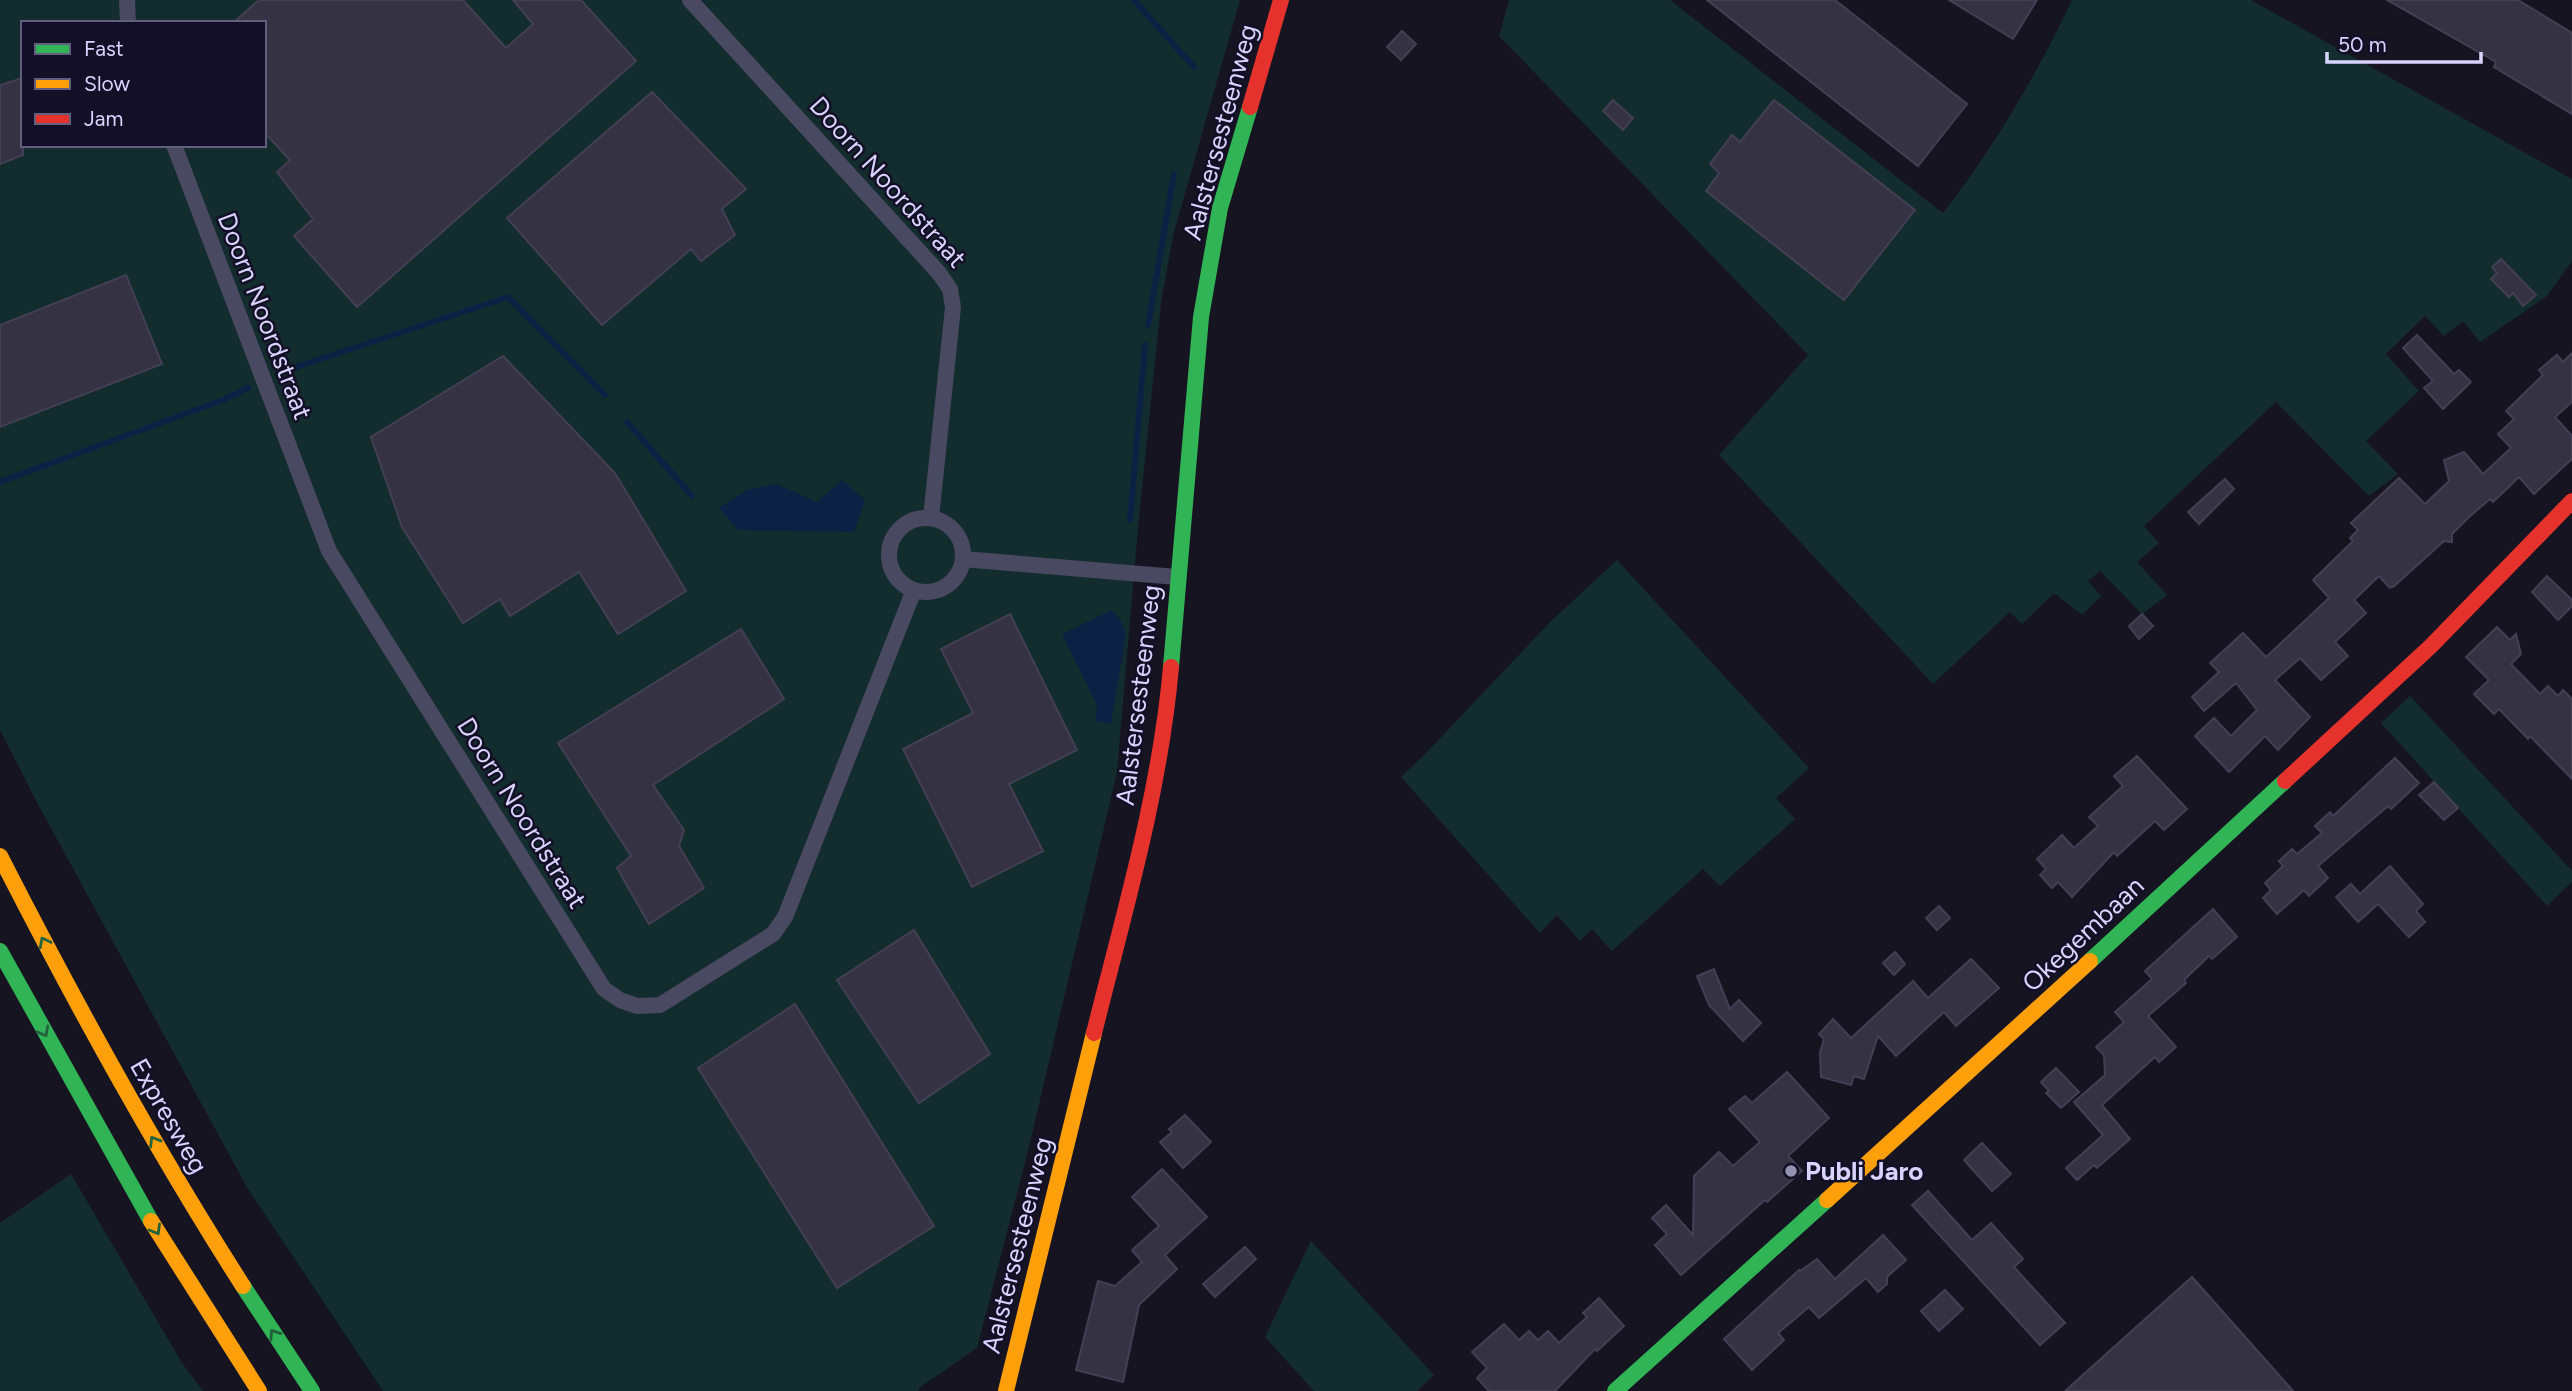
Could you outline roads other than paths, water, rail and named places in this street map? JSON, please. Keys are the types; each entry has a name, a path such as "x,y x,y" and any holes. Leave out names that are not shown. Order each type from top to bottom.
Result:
{"main road":[{"name":"Aalstersesteenweg","path":"1006,1391 1145,829 1162,739 1170,674 1201,317 1220,208 1281,0"},
{"name":"Okegembaan","path":"1615,1391 2009,1036 2431,646 2572,500"},
{"name":"Expresweg","path":"0,856 127,1095 203,1224 313,1391"},
{"path":"0,950 166,1247 259,1391"}],"street":[{"path":"127,0 128,21"},
{"name":"Doorn Noordstraat","path":"691,0 939,273 950,289 953,307 931,518"},
{"name":"Doorn Noordstraat","path":"175,147 329,551 604,989 620,1000 637,1006 660,1005 773,934 795,894 914,590"},
{"path":"931,518 954,530 962,545 963,559 953,582 925,593 904,585 891,569 888,558 890,542 897,531 916,519 931,518"},
{"path":"963,559 1177,577"}],"water":[{"path":"842,480 865,500 854,532 738,530 719,508 746,490 776,484 817,502"},
{"path":"1112,610 1120,619 1126,635 1111,724 1095,721 1097,705 1062,634"}],"waterway":[{"path":"1134,0 1194,67"},
{"path":"1148,325 1174,174"},
{"path":"278,373 508,297 605,395"},
{"path":"1130,520 1145,345"},
{"path":"0,482 223,400 248,388"},
{"path":"627,422 692,496"}],"place":[{"name":"Publi Jaro","path":"1791,1171"}]}
